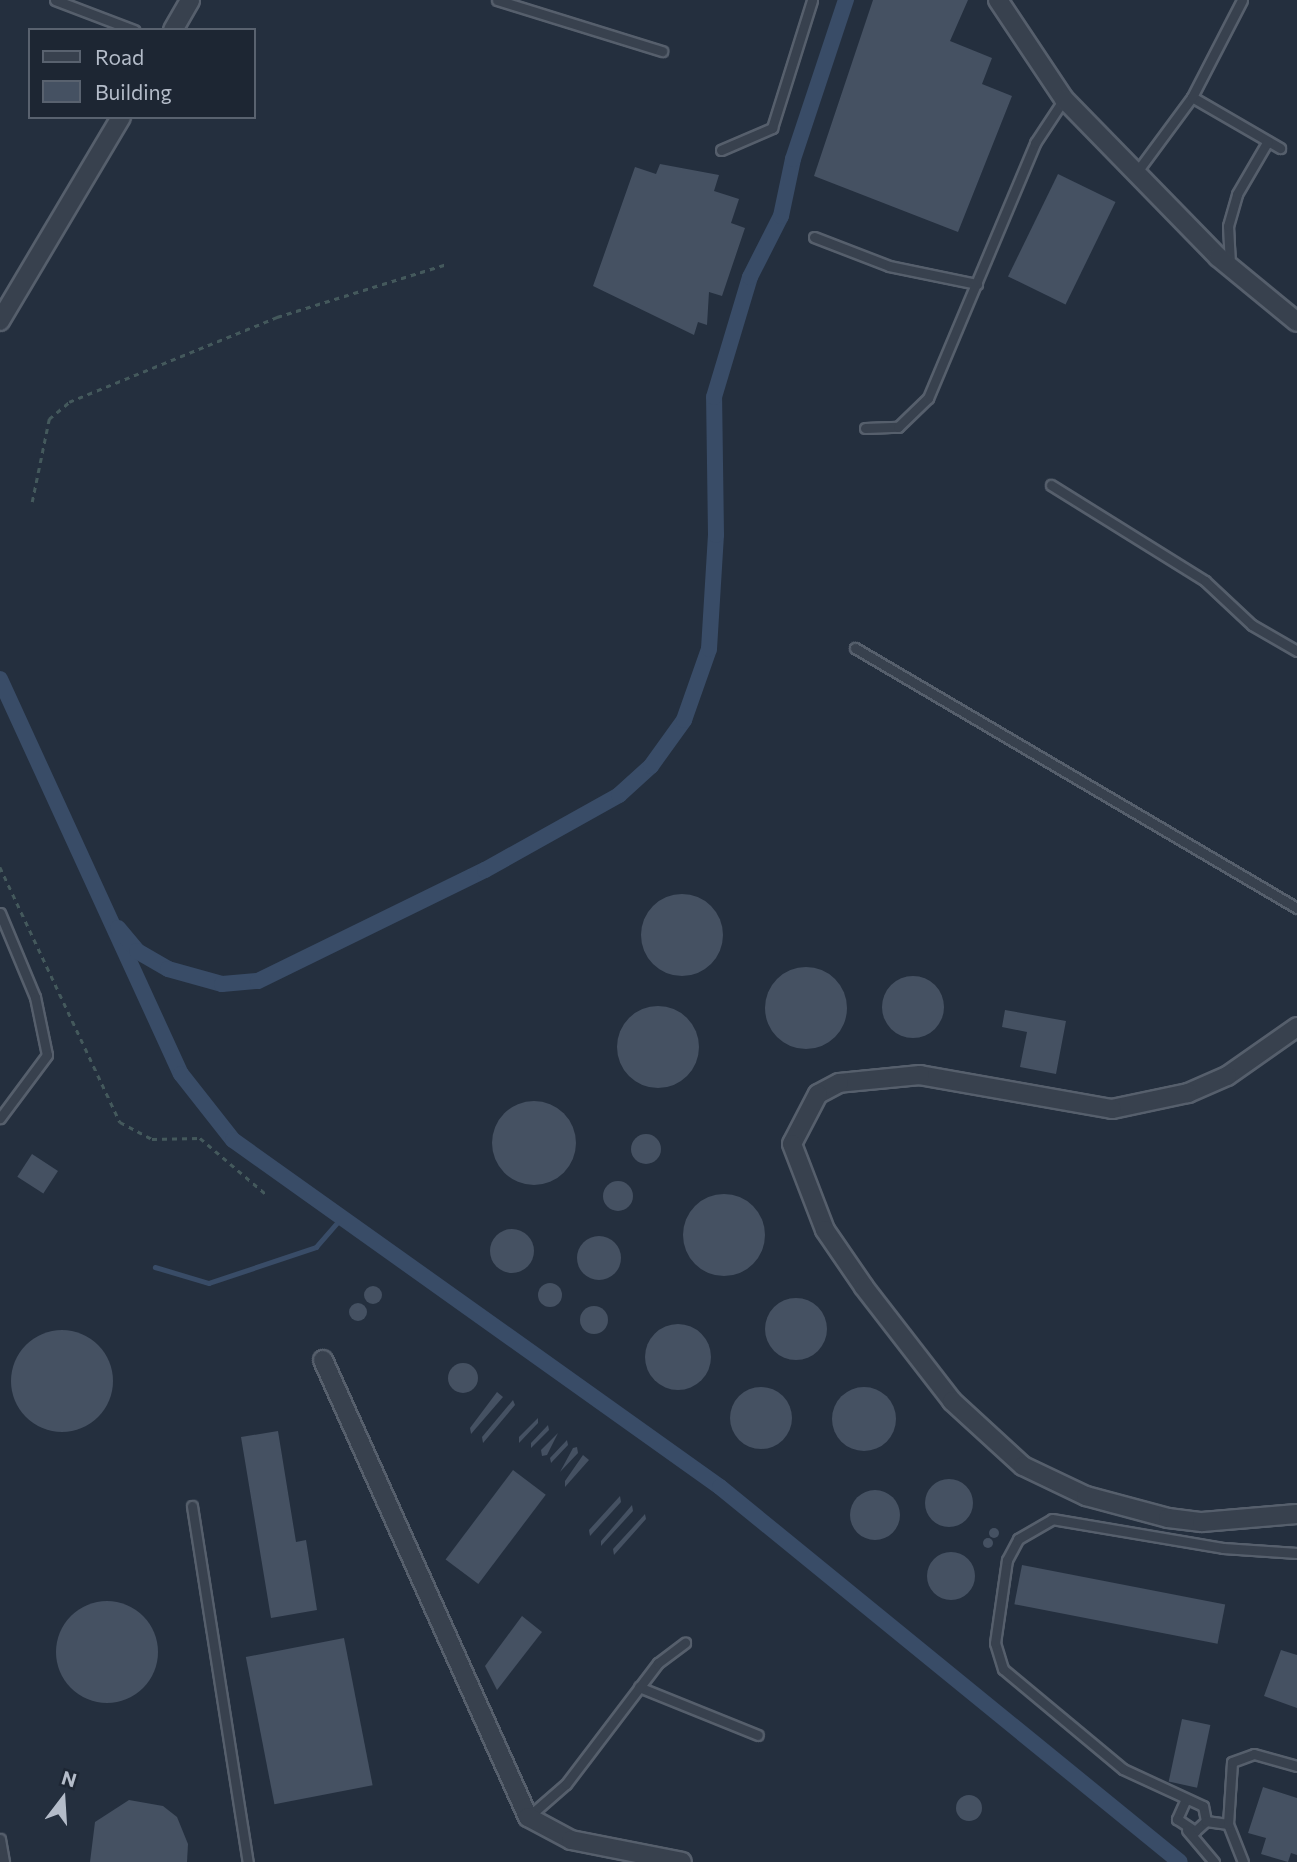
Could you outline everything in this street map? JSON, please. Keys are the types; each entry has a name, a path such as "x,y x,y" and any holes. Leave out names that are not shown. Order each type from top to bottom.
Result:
{"street":[{"path":"174,28 190,0"},
{"path":"998,0 1064,99 1135,174 1230,266 1297,322"},
{"path":"0,321 120,119"},
{"path":"1297,1027 1227,1076 1188,1093 1112,1109 920,1075 839,1083 818,1094 792,1144 825,1230 864,1287 952,1401 1023,1466 1086,1496 1168,1518 1202,1522 1297,1514"},
{"path":"323,1360 528,1817 553,1835 630,1857 682,1862"}],"lane":[{"path":"55,0 129,28"},
{"path":"497,0 662,51"},
{"path":"721,150 772,128 812,0"},
{"path":"1135,174 1192,97 1242,0"},
{"path":"1192,97 1280,148"},
{"path":"865,428 898,427 916,414 941,376 1044,124 1064,99"},
{"path":"1230,266 1228,226 1237,194 1268,141"},
{"path":"814,237 889,266 977,284"},
{"path":"1051,485 1205,581 1252,625 1297,651"},
{"path":"855,648 1297,908"},
{"path":"0,913 35,997 47,1055 0,1118"},
{"path":"192,1506 248,1862"},
{"path":"1206,1821 1203,1806 1185,1801 1123,1769 1003,1669 995,1643 1007,1560 1018,1539 1052,1519 1223,1548 1297,1553"},
{"path":"528,1817 566,1784 639,1687 685,1643"},
{"path":"639,1687 758,1735"},
{"path":"1243,1862 1228,1824 1232,1762 1254,1754 1297,1766"},
{"path":"1185,1801 1177,1819 1214,1862"},
{"path":"1187,1830 1206,1821 1228,1824"},
{"path":"0,1839 4,1862"}],"path":[{"path":"32,502 49,419 69,402 277,317 447,264"},
{"path":"0,867 120,1122 152,1139 200,1138 267,1195"}],"building":[{"path":"873,0 968,0 950,41 992,58 982,84 1012,96 958,232 814,176"},
{"path":"660,164 719,175 714,191 739,199 731,223 745,228 722,296 709,292 707,325 698,322 694,335 593,286 635,167 656,174"},
{"path":"1058,174 1116,202 1066,305 1008,276"},
{"path":"682,894 698,897 711,906 720,919 723,935 720,951 711,964 698,973 682,976 666,973 653,964 644,951 641,935 644,919 653,906 666,897"},
{"path":"806,967 822,970 835,979 844,992 847,1008 844,1024 835,1037 822,1046 806,1049 790,1046 777,1037 768,1024 765,1008 768,992 777,979 790,970"},
{"path":"913,976 925,978 935,985 942,995 942,1019 935,1029 925,1036 913,1038 901,1036 891,1029 884,1019 882,1007 884,995 891,985 901,978"},
{"path":"658,1006 674,1009 687,1018 696,1031 699,1047 696,1063 687,1076 674,1085 658,1088 642,1085 629,1076 620,1063 617,1047 620,1031 629,1018 642,1009"},
{"path":"1005,1010 1066,1021 1056,1074 1020,1067 1027,1032 1002,1027"},
{"path":"534,1101 557,1108 569,1120 576,1143 569,1166 557,1178 534,1185 511,1178 499,1166 492,1143 499,1120 511,1108"},
{"path":"646,1134 657,1138 661,1149 657,1160 646,1164 635,1160 631,1149 635,1138"},
{"path":"32,1154 58,1171 43,1194 17,1177"},
{"path":"618,1181 628,1186 633,1196 628,1206 618,1211 608,1206 603,1196 608,1186"},
{"path":"724,1194 740,1197 753,1206 762,1219 765,1235 762,1251 753,1264 740,1273 724,1276 708,1273 695,1264 686,1251 683,1235 686,1219 695,1206 708,1197"},
{"path":"512,1229 527,1236 534,1251 527,1266 512,1273 497,1266 490,1251 497,1236"},
{"path":"599,1236 614,1243 621,1258 614,1273 599,1280 584,1273 577,1258 584,1243"},
{"path":"550,1283 558,1287 562,1295 558,1303 550,1307 542,1303 538,1295 542,1287"},
{"path":"373,1286 379,1289 382,1295 379,1301 373,1304 367,1301 364,1295 367,1289"},
{"path":"796,1298 808,1300 818,1307 825,1317 825,1341 818,1351 808,1358 796,1360 784,1358 774,1351 767,1341 765,1329 767,1317 774,1307 784,1300"},
{"path":"358,1303 364,1306 367,1312 364,1318 358,1321 352,1318 349,1312 352,1306"},
{"path":"594,1306 604,1310 608,1320 604,1330 594,1334 584,1330 580,1320 584,1310"},
{"path":"684,1324 702,1333 709,1344 709,1370 702,1381 691,1388 672,1390 654,1381 647,1370 645,1351 654,1333 665,1326"},
{"path":"62,1330 81,1334 98,1345 109,1362 113,1381 109,1400 98,1417 81,1428 62,1432 43,1428 26,1417 15,1400 11,1381 15,1362 26,1345 43,1334"},
{"path":"463,1363 474,1367 478,1378 474,1389 463,1393 452,1389 448,1378 452,1367"},
{"path":"755,1387 767,1387 783,1396 790,1406 790,1430 783,1440 767,1449 755,1449 744,1444 735,1435 730,1424 730,1412 735,1401 744,1392"},
{"path":"864,1387 876,1389 887,1396 894,1407 894,1431 887,1442 876,1449 864,1451 852,1449 841,1442 834,1431 832,1419 834,1407 841,1396 852,1389"},
{"path":"497,1392 503,1397 471,1434 470,1428"},
{"path":"513,1400 515,1405 483,1443 482,1437"},
{"path":"538,1418 538,1423 519,1443 519,1437"},
{"path":"548,1425 549,1430 531,1448 531,1443"},
{"path":"278,1431 296,1542 306,1540 317,1610 271,1618 241,1437"},
{"path":"558,1433 547,1455 542,1456 541,1450"},
{"path":"567,1440 568,1445 551,1463 550,1458"},
{"path":"577,1447 578,1453 560,1472 573,1448"},
{"path":"583,1455 589,1460 565,1487 565,1481"},
{"path":"513,1470 546,1495 478,1584 446,1559"},
{"path":"949,1479 958,1480 966,1486 972,1494 972,1512 966,1520 958,1526 949,1527 940,1526 932,1520 926,1512 925,1503 926,1494 932,1486 940,1480"},
{"path":"875,1490 892,1498 900,1515 892,1532 875,1540 858,1532 850,1515 858,1498"},
{"path":"620,1496 621,1502 590,1536 589,1530"},
{"path":"632,1505 633,1511 601,1546 601,1541"},
{"path":"645,1514 646,1519 614,1555 613,1549"},
{"path":"994,1528 999,1533 994,1538 989,1533"},
{"path":"988,1538 993,1543 988,1548 983,1543"},
{"path":"951,1552 960,1553 968,1559 974,1567 974,1585 968,1593 960,1599 951,1600 942,1599 934,1593 928,1585 927,1576 928,1567 934,1559 942,1553"},
{"path":"1022,1565 1225,1604 1218,1644 1014,1604"},
{"path":"107,1601 126,1605 143,1616 154,1633 158,1652 154,1671 143,1688 126,1699 107,1703 88,1699 71,1688 60,1671 56,1652 60,1633 71,1616 88,1605"},
{"path":"522,1616 542,1632 497,1690 485,1666"},
{"path":"344,1638 373,1785 274,1804 246,1657"},
{"path":"1281,1650 1297,1655 1297,1708 1264,1696"},
{"path":"1182,1719 1210,1725 1197,1788 1169,1782"},
{"path":"1263,1787 1297,1798 1297,1855 1291,1853 1288,1862 1261,1854 1266,1838 1248,1833"},
{"path":"969,1795 978,1799 982,1808 978,1817 969,1821 960,1817 956,1808 960,1799"},
{"path":"129,1800 163,1806 177,1817 188,1844 187,1862 90,1862 95,1822"}],"waterway":[{"path":"118,928 137,951 168,969 222,984 258,981 485,870 619,795 651,766 684,720 709,649 716,535 714,397 750,277 781,216 793,159 846,0"},
{"path":"0,679 181,1074 233,1140 720,1487 1180,1862"},
{"path":"155,1267 209,1283 316,1247 340,1219"}]}
